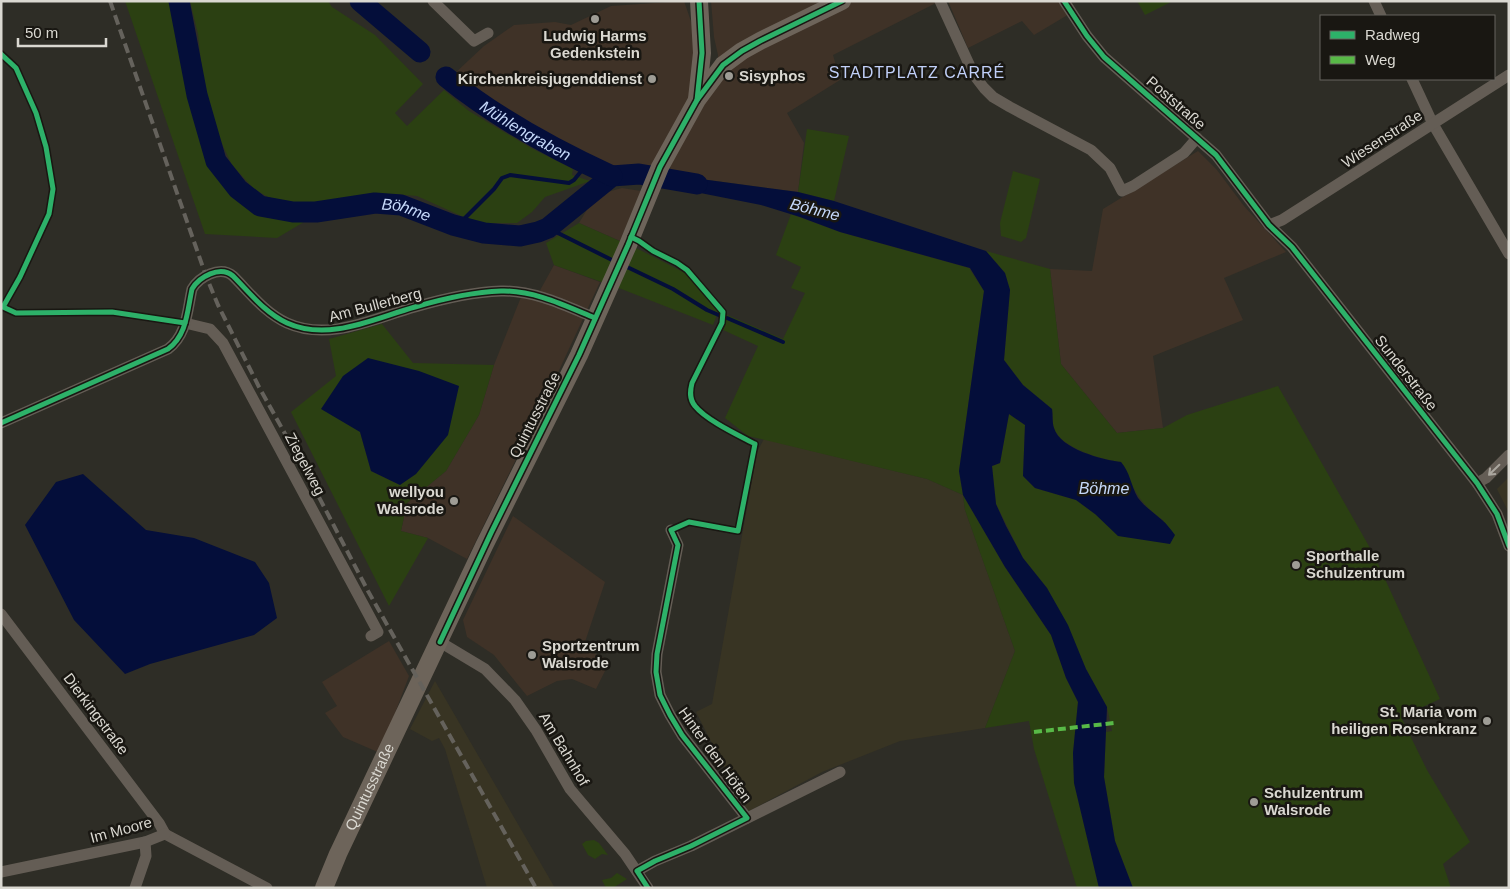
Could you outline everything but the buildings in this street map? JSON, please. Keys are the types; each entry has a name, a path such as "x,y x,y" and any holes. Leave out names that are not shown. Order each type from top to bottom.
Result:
{"main road":[{"path":"697,100 702,53 699,1"},
{"path":"702,53 711,60 718,72 760,40 842,1"},
{"name":"Quintusstraße","path":"324,888 338,854 487,540 610,287 659,169 697,100 718,72"}],"street":[{"path":"433,1 474,41 488,33"},
{"name":"Poststraße","path":"1064,1 1087,36 1104,57 1216,155 1269,225"},
{"path":"1374,1 1381,15"},
{"path":"943,7 974,74 984,88 993,97 1010,107 1091,150 1110,168 1122,191 1184,153 1197,138"},
{"name":"Wiesenstraße","path":"1269,225 1282,220 1509,75"},
{"path":"1412,80 1433,124 1509,254"},
{"name":"Sunderstraße","path":"1269,225 1292,247 1477,483 1497,514 1509,546"},
{"name":"Am Bullerberg","path":"1,423 168,349 180,339 195,284 206,276 222,271 229,272 270,313 287,323 309,330 334,330 453,298 501,291 532,295 595,318"},
{"name":"Ziegelweg","path":"185,324 210,329 223,343 378,632 371,636"},
{"path":"1477,483 1486,478 1509,455"},
{"name":"Hinter den Höfen","path":"671,530 678,545 657,654 656,672 660,695 682,735 747,818"},
{"name":"Dierkingstraße","path":"1,614 159,823 165,834"},
{"name":"Am Bahnhof","path":"440,642 485,670 503,686 527,716 570,789 637,871 648,888"},
{"path":"637,871 840,772"},
{"name":"Im Moore","path":"1,872 145,842 165,834 267,888"},
{"path":"135,888 146,856 145,842"}],"shaded area":[{"path":"684,1 696,36 690,106 673,137 650,168 619,169 605,166 514,117 453,75 484,46 514,25 555,22 571,25 611,6"},
{"path":"711,1 940,1 833,55 840,80 787,113 804,143 798,192 671,175 670,165 717,74 718,55 714,37"},
{"path":"948,1 1071,1 1076,10 1034,35 1022,21 968,48"},
{"path":"1198,151 1217,170 1244,206 1286,252 1224,278 1243,320 1153,356 1163,428 1117,433 1061,364 1050,269 1092,271 1103,209"},
{"path":"622,188 641,191 620,241 579,223 591,203 604,193"},
{"path":"554,265 600,282 549,392 467,559 428,538 401,531 407,503 446,471 479,415 494,365 523,292 538,294"},
{"path":"764,439 927,479 963,495 965,510 1015,651 985,728 900,741 822,772 747,812 696,712 712,704 757,452"},
{"path":"1509,477 1509,513 1497,489"},
{"path":"513,516 605,582 583,648 610,661 596,689 572,679 557,681 527,696 494,655 467,637 463,620"},
{"path":"389,641 409,676 380,753 343,737 325,713 337,706 322,682"},
{"path":"435,681 555,888 487,888 445,749 439,738 432,741 410,729"}],"green space":[{"path":"125,1 173,1 192,100 213,169 234,198 265,216 309,219 277,238 205,234"},
{"path":"190,1 328,1 332,7 375,35 423,84 395,113 407,126 444,90 469,111 531,148 573,169 572,175 590,181 545,197 532,212 517,223 477,223 417,196 394,194 302,206 268,197 254,189 232,165 215,129 204,91 198,34"},
{"path":"1137,1 1173,1 1145,15"},
{"path":"807,129 849,136 834,201 798,192"},
{"path":"1013,171 1040,179 1026,238 1021,242 1001,236 1000,223"},
{"path":"791,214 840,232 969,268 984,291 959,471 963,495 927,479 748,436 725,418 758,346 721,329 725,314 783,339 805,293 791,288 801,267 776,255"},
{"path":"579,223 640,250 685,273 719,310 713,325 554,265 546,243"},
{"path":"986,251 1050,269 1061,364 1117,433 1163,428 1187,415 1278,386 1374,555 1440,699 1401,717 1427,770 1470,842 1443,864 1451,888 1133,888 1115,841 1104,777 1106,732 1112,731 1107,707 1086,669 1047,588 1023,558 996,504 992,466 1000,463 1009,414 1025,425 1023,476 1035,488 1076,500 1095,514 1164,521 1142,501 1121,462 1083,452 1064,441 1058,435 1053,426 1052,409 1023,385 1004,360 1010,290 1005,273"},
{"path":"382,324 413,363 494,365 479,415 446,471 407,503 401,531 428,538 389,606 291,412 336,376 329,339","holes":["360,432 400,485 371,471"]},
{"path":"963,495 1005,567 1051,635 1066,678 1078,702 1073,753 1074,783 1099,888 1077,888 1034,749 1029,721 985,728 1015,651 965,510"},
{"path":"594,840 599,843 608,855 602,854 595,859 588,855 582,844 586,841"},
{"path":"617,873 627,879 613,888 606,888 602,880 611,878"}],"water":[{"path":"671,175 798,192 834,201 986,251 1005,273 1010,290 1004,360 1023,385 1052,409 1053,426 1064,442 1093,456 1121,462 1138,498 1166,523 1175,535 1170,544 1118,536 1095,514 1076,500 1035,488 1023,476 1025,425 1009,414 1000,463 992,466 996,504 1023,558 1047,588 1068,625 1086,669 1107,707 1104,777 1115,841 1133,888 1099,888 1074,783 1073,753 1078,702 1066,678 1051,635 1005,567 963,495 959,471 984,291 970,268 840,232 761,205 665,186"},
{"path":"368,358 419,371 459,386 448,435 416,474 400,485 371,471 360,432 321,409 343,376"},
{"path":"83,474 146,530 194,538 255,562 269,583 277,618 254,635 150,664 125,674 74,620 25,525 56,482"}],"waterway":[{"name":"Böhme","path":"179,1 197,95 216,161 238,189 260,206 293,212 316,212 375,203 401,205 453,225 484,233 520,236 548,228 612,176 639,174 697,184"},
{"name":"Mühlengraben","path":"360,1 420,52"},
{"name":"Mühlengraben","path":"446,77 485,106 526,132 612,176"},
{"path":"457,226 494,189 502,178 510,175 569,183 574,180 587,164"},
{"path":"548,228 614,261"},
{"path":"623,265 673,289 707,310 721,316"},
{"path":"727,318 783,342"}],"railway":[{"path":"110,1 206,276 218,305 259,387 368,591 536,888"}],"marked path":[{"path":"1034,732 1114,723"}],"cycle path":[{"path":"697,100 702,53 699,1"},
{"path":"440,642 491,533 579,355 660,167 697,100 723,65 742,51 842,1"},
{"path":"1064,1 1087,36 1104,57 1216,155 1269,225 1292,247 1477,483 1497,514 1509,546"},
{"path":"1,54 16,68 36,113 46,147 53,189 49,214 20,277 3,307 16,313 112,312 185,323"},
{"path":"631,237 687,270 723,312 722,323 692,383 691,398 695,406 707,417 755,444 738,531 689,522 671,530 678,545 657,654 656,672 660,695 682,735 747,818 637,871 648,888"},
{"path":"1,423 168,349 183,330 192,289 200,280 216,272 228,273 233,276 258,302 279,319 303,328 319,330 352,326 447,299 501,291 513,291 538,296 595,318"}],"place":[{"name":"Ludwig Harms Gedenkstein","path":"595,19"},
{"name":"Sisyphos","path":"729,76"},
{"name":"Kirchenkreisjugenddienst","path":"652,79"},
{"name":"wellyou Walsrode","path":"454,501"},
{"name":"Sporthalle Schulzentrum","path":"1296,565"},
{"name":"Sportzentrum Walsrode","path":"532,655"},
{"name":"St. Maria vom heiligen Rosenkranz","path":"1487,721"},
{"name":"Schulzentrum Walsrode","path":"1254,802"}],"district":[{"name":"STADTPLATZ CARRÉ","path":"917,72"}]}
